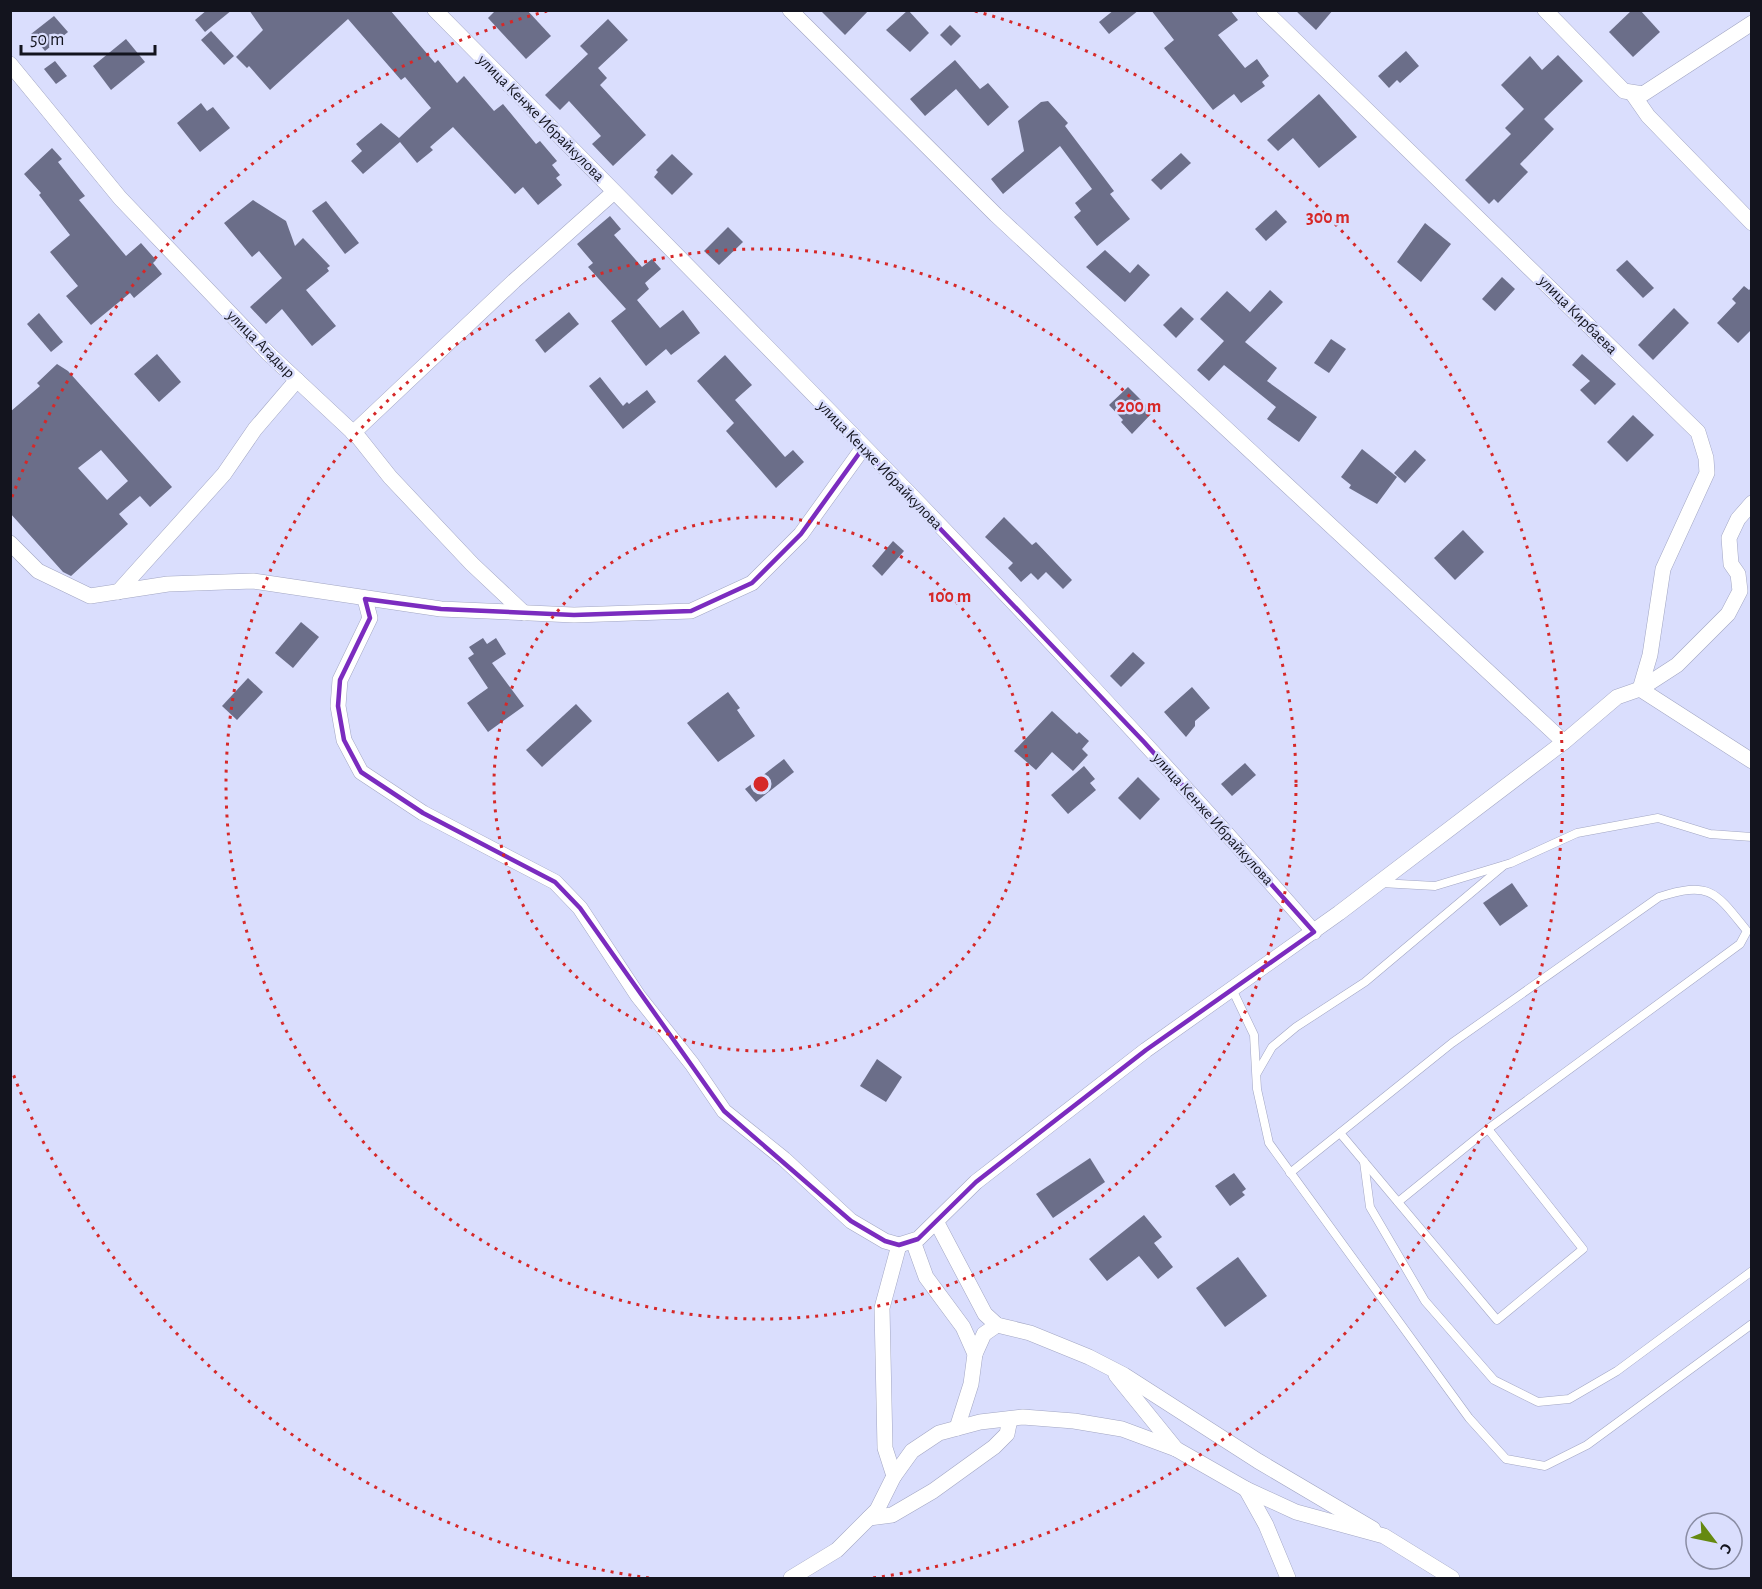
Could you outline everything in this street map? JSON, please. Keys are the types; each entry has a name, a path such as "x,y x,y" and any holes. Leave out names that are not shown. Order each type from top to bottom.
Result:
{"street":[{"name":"улица Кенже Ибрайкулова","path":"435,10 755,334 1144,742 1314,932"},
{"path":"790,10 996,215 1564,742"},
{"name":"улица Кирбаева","path":"1264,10 1698,432 1706,458 1707,474 1663,569 1650,655 1640,689"},
{"path":"1545,10 1624,91 1643,94 1752,23"},
{"name":"улица Агадыр","path":"10,64 120,198 297,380 354,433 390,477 472,564 524,613"},
{"path":"1632,93 1648,116 1752,223"},
{"path":"354,433 514,281 614,192"},
{"path":"118,592 224,474 255,429 297,380"},
{"path":"10,543 38,571 90,596 168,584 253,581 441,609 574,615 691,611 752,583 801,534 863,448"},
{"path":"894,1476 885,1448 882,1308 906,1243 936,1223 976,1182 1146,1050 1314,932 1564,742 1617,697 1640,689 1677,665 1728,614 1740,591 1738,574 1731,564 1729,538 1738,519 1752,503"},
{"path":"365,599 370,618 340,680 338,706 344,740 362,772 423,813 555,882 580,908 638,996 692,1064 724,1111 784,1159 851,1221 885,1241 906,1243"},
{"path":"1640,689 1752,761"},
{"path":"936,1223 985,1314 996,1325 1030,1333 1110,1368 1258,1461 1358,1518 1452,1578"},
{"path":"906,1243 926,1277 963,1327 975,1354"},
{"path":"957,1428 971,1384 975,1354 984,1334 996,1325"},
{"path":"1110,1368 1176,1449"},
{"path":"869,1518 892,1515 933,1491 994,1447 1007,1434 1010,1419"},
{"path":"791,1578 837,1551 877,1510 894,1476 912,1451 939,1433 1010,1419 1074,1421 1122,1429 1176,1449 1246,1489 1296,1512 1384,1536"},
{"path":"1246,1489 1266,1525 1288,1578"}],"lane":[{"path":"1379,883 1435,886 1504,865 1577,833 1658,818 1710,834 1752,837"},
{"path":"1256,1074 1272,1047 1296,1027 1365,982 1504,865"},
{"path":"1290,1173 1452,1043 1659,897 1687,889 1706,890 1729,909 1749,933 1740,944 1488,1129 1398,1202"},
{"path":"1232,989 1254,1035 1256,1074 1269,1143 1469,1418 1506,1459 1545,1466 1587,1445 1752,1324"},
{"path":"1340,1133 1497,1320 1583,1249 1488,1129"},
{"path":"1364,1162 1370,1207 1425,1301 1494,1380 1538,1402 1569,1399 1617,1371 1752,1271"}],"highlighted area":[{"path":"863,448 1144,742 1314,932 1146,1050 976,1182 918,1239 899,1245 885,1241 851,1221 724,1111 580,908 555,882 423,813 361,772 344,740 338,706 340,680 370,618 365,599 441,609 574,615 691,611 752,583 801,534"}],"building":[{"path":"207,10 232,10 205,32 195,20"},
{"path":"249,10 390,10 435,63 438,60 457,83 464,76 494,111 503,104 536,144 540,141 557,161 552,165 560,175 556,178 562,185 538,205 523,187 515,194 453,127 430,147 433,150 417,163 400,142 363,174 351,161 362,151 356,144 381,123 399,138 431,108 405,77 401,80 348,19 270,90 249,66 247,68 236,57 263,30"},
{"path":"496,10 527,10 551,36 526,59 488,18"},
{"path":"820,10 869,10 845,35"},
{"path":"908,10 929,33 910,52 886,30"},
{"path":"1114,10 1139,10 1109,34 1099,22"},
{"path":"1151,10 1230,10 1238,20 1218,35 1245,68 1257,59 1269,76 1262,82 1265,86 1241,103 1234,94 1213,110 1164,48 1174,40"},
{"path":"1295,10 1333,10 1316,30"},
{"path":"1632,10 1640,10 1660,32 1633,57 1609,32"},
{"path":"54,16 68,32 45,51 31,34"},
{"path":"608,19 628,40 598,68 607,78 600,85 646,135 613,166 592,144 601,136 569,101 560,110 545,95 588,54 580,46"},
{"path":"950,25 961,36 951,46 940,35"},
{"path":"211,31 234,56 224,65 201,40"},
{"path":"126,39 145,62 111,90 93,66"},
{"path":"1406,51 1419,66 1400,83 1397,80 1389,88 1378,76"},
{"path":"1558,55 1583,81 1544,119 1554,129 1520,164 1528,172 1498,203 1494,199 1489,204 1465,180 1511,134 1505,128 1524,109 1501,85 1530,56 1542,70"},
{"path":"955,60 980,89 988,83 1009,107 988,126 956,89 925,116 910,99"},
{"path":"55,61 67,76 56,84 44,69"},
{"path":"1319,94 1357,137 1319,168 1293,138 1278,151 1267,140"},
{"path":"1048,101 1068,123 1065,126 1114,191 1110,194 1130,219 1097,246 1074,217 1081,211 1075,203 1092,189 1060,146 1003,194 991,179 1024,151 1018,121 1041,102"},
{"path":"201,103 207,111 213,107 230,128 200,152 177,123"},
{"path":"52,148 62,159 58,162 85,196 79,200 126,256 141,243 156,260 153,263 162,274 134,298 130,293 91,325 66,296 78,286 50,252 70,235 39,195 41,193 24,174"},
{"path":"1181,153 1191,163 1161,190 1151,180"},
{"path":"672,154 693,174 672,195 654,177 658,172 656,170"},
{"path":"253,200 286,221 295,246 303,238 330,266 327,268 329,271 306,290 336,326 312,346 282,309 266,324 250,307 282,278 259,251 252,257 224,223"},
{"path":"326,201 359,243 345,254 312,211"},
{"path":"1276,210 1287,222 1266,241 1255,229"},
{"path":"610,216 621,229 614,235 642,267 652,259 661,269 645,283 649,289 637,300 660,328 683,310 700,333 671,355 666,349 646,366 611,321 626,309 588,267 593,263 577,244"},
{"path":"1425,223 1451,244 1421,282 1397,262"},
{"path":"728,227 743,242 719,265 704,251"},
{"path":"1105,250 1130,273 1138,264 1150,275 1125,302 1086,267"},
{"path":"1627,260 1654,288 1643,298 1616,270"},
{"path":"1502,277 1515,289 1495,311 1482,299"},
{"path":"1744,286 1749,290 1752,287 1752,329 1738,343 1717,323 1736,303 1732,299"},
{"path":"1270,290 1283,302 1245,342 1277,368 1267,381 1317,417 1299,442 1267,419 1276,407 1224,365 1209,381 1197,370 1224,341 1200,319 1227,291 1250,312"},
{"path":"1181,307 1194,319 1176,338 1163,325"},
{"path":"1674,308 1689,323 1653,360 1638,345"},
{"path":"569,312 579,324 545,353 535,340"},
{"path":"39,313 63,342 51,352 27,324"},
{"path":"1331,339 1346,349 1329,373 1314,363"},
{"path":"157,354 181,382 159,402 134,374"},
{"path":"1582,354 1616,384 1595,405 1580,390 1590,381 1572,365"},
{"path":"725,355 752,385 735,400 785,457 793,450 804,462 776,488 726,431 734,423 697,381"},
{"path":"57,364 68,371 172,487 150,507 140,496 119,514 128,524 71,576 63,572 10,513 10,412 40,386 37,383","holes":["101,450 128,481 107,500 78,468"]},
{"path":"600,377 623,406 647,390 656,402 623,429 589,386"},
{"path":"1128,387 1153,412 1132,434 1109,405"},
{"path":"1633,415 1654,435 1627,462 1607,442"},
{"path":"1362,449 1397,477 1377,504 1349,488 1351,485 1341,477"},
{"path":"1415,450 1426,460 1405,483 1394,473"},
{"path":"1004,517 1032,545 1036,542 1072,580 1063,589 1046,572 1038,580 1031,573 1021,582 1008,568 1013,563 985,537"},
{"path":"1463,530 1484,552 1455,580 1434,558"},
{"path":"893,541 904,551 882,576 872,566"},
{"path":"301,622 319,637 293,668 275,653"},
{"path":"483,638 487,644 496,638 506,654 492,663 524,706 488,732 467,703 488,688 468,658 474,654 469,647"},
{"path":"1133,652 1145,663 1121,687 1110,676"},
{"path":"248,678 263,692 237,720 222,706"},
{"path":"1192,687 1210,708 1195,721 1195,726 1186,737 1164,712"},
{"path":"728,692 740,708 737,710 755,736 718,762 687,723"},
{"path":"576,704 592,721 542,767 526,750"},
{"path":"1052,711 1077,734 1079,732 1089,741 1082,749 1088,755 1073,771 1052,752 1036,770 1014,751"},
{"path":"784,759 794,772 756,802 745,789"},
{"path":"1245,763 1256,775 1232,796 1221,784"},
{"path":"1084,766 1095,779 1090,783 1096,790 1068,814 1051,795"},
{"path":"1138,777 1160,799 1140,820 1118,798"},
{"path":"1512,883 1528,906 1500,926 1483,903"},
{"path":"877,1059 902,1077 886,1102 860,1086"},
{"path":"1090,1158 1105,1182 1053,1218 1036,1194"},
{"path":"1234,1173 1246,1189 1242,1192 1245,1195 1230,1206 1215,1186"},
{"path":"1144,1215 1162,1237 1154,1243 1173,1267 1158,1279 1139,1256 1107,1281 1089,1259"},
{"path":"1238,1257 1267,1296 1225,1327 1196,1288"}]}
